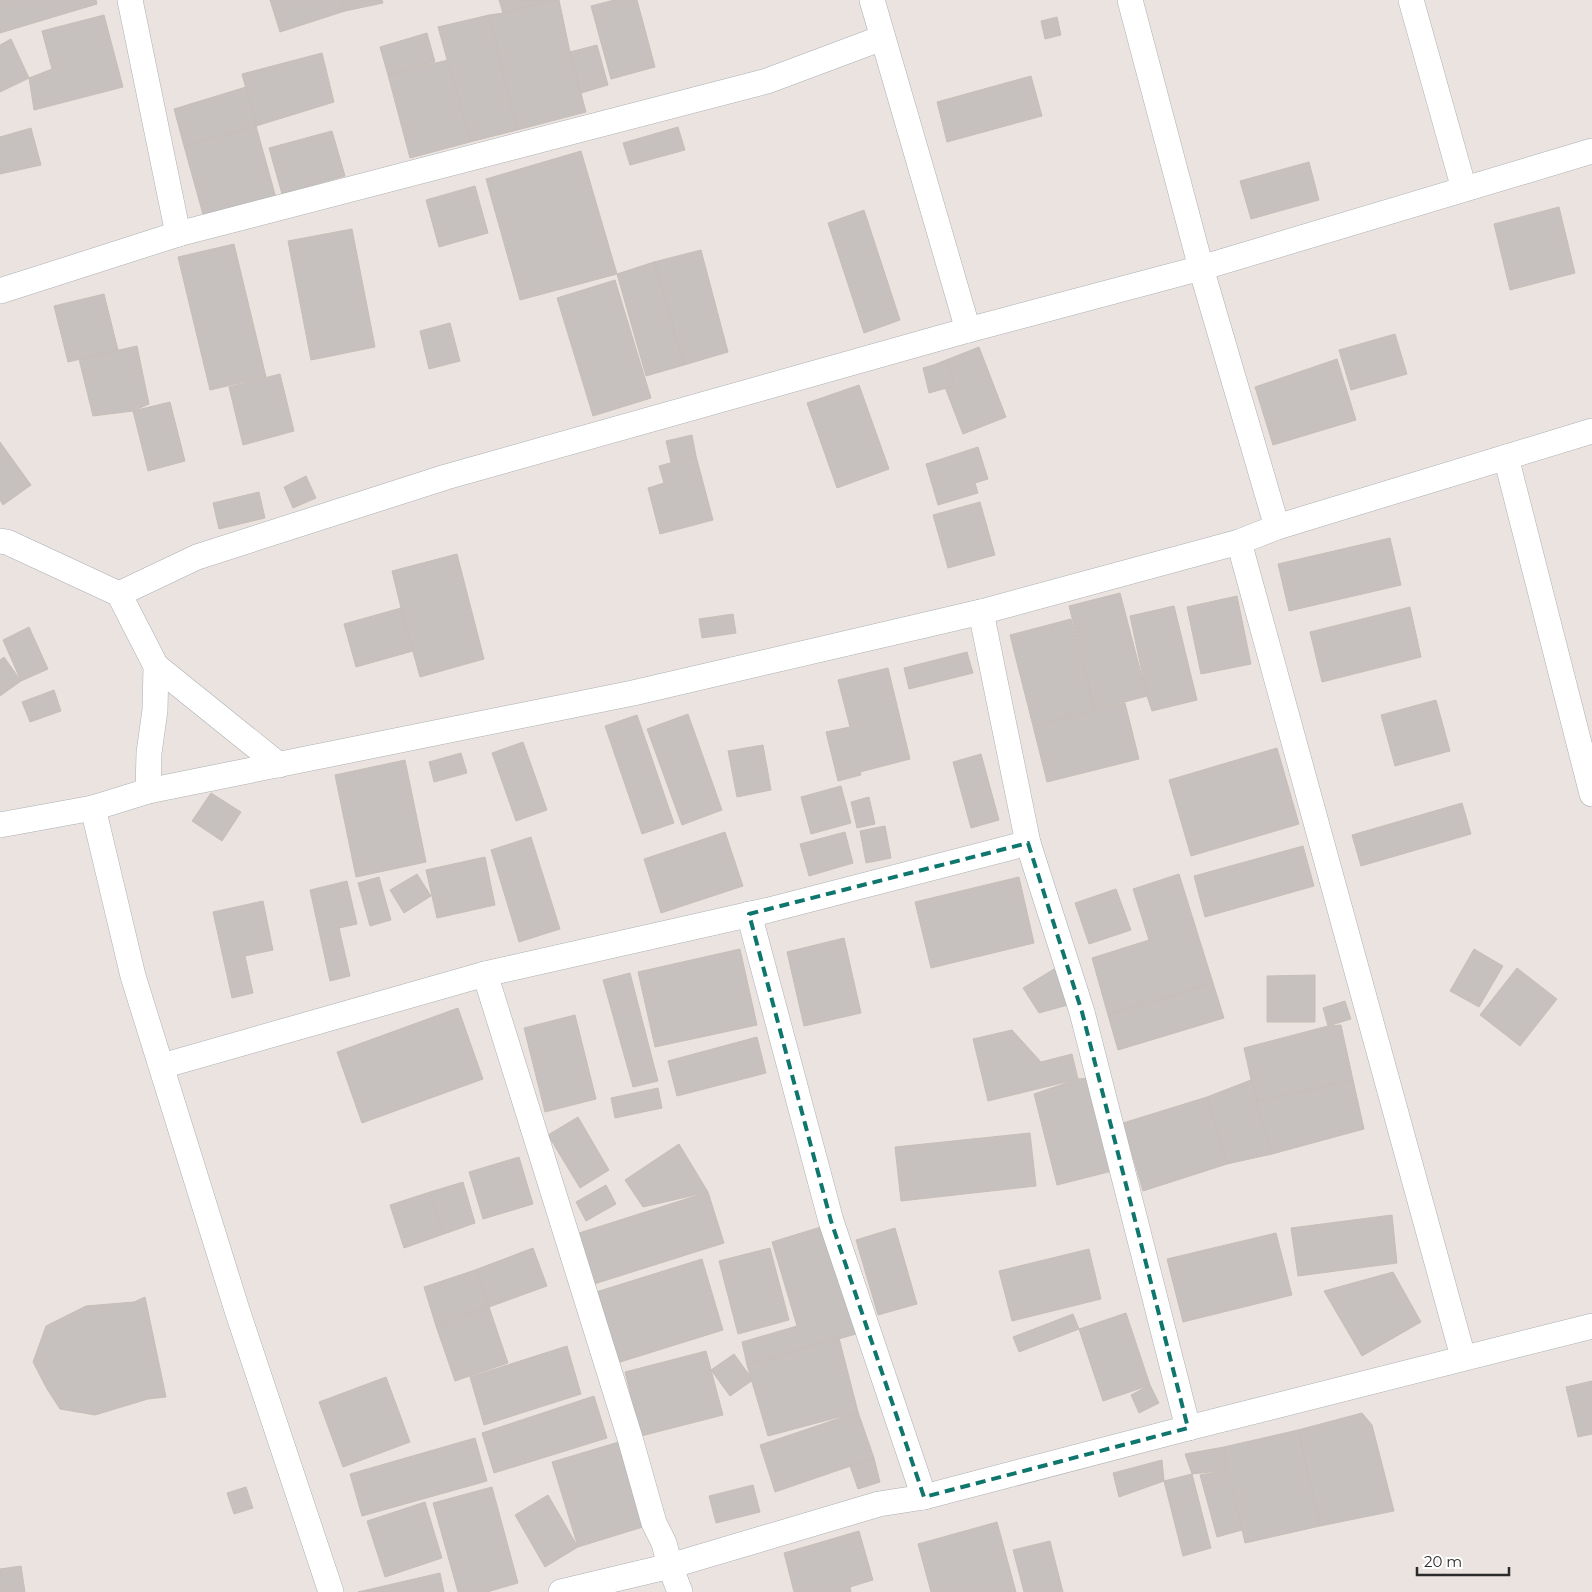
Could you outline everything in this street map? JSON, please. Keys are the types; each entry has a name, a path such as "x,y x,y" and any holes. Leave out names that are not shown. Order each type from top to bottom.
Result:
{"street":[{"path":"130,0 178,234"},
{"path":"872,0 968,330"},
{"path":"1130,0 1201,268 1277,527"},
{"path":"1410,0 1464,189"},
{"path":"0,291 178,234 766,81 882,38"},
{"path":"120,594 197,557 446,477 968,330 1201,268 1592,152"},
{"path":"0,825 94,808 148,792 633,693 981,612 1239,542 1277,527 1592,431"},
{"path":"1506,457 1592,794"},
{"path":"0,541 7,542 120,594 156,666 279,765"},
{"path":"1239,542 1463,1357"},
{"path":"981,612 1028,843 1084,1020 1188,1428"},
{"path":"148,792 149,753 155,710 156,666"},
{"path":"94,808 133,976 237,1310 331,1592"},
{"path":"162,1066 485,974 749,914 1028,843"},
{"path":"749,914 831,1221 924,1497"},
{"path":"485,974 627,1429 654,1523 664,1543 680,1592"},
{"path":"561,1592 670,1566 879,1504 924,1497 1463,1357 1592,1326"}],"highlighted area":[{"path":"1028,843 1082,1012 1188,1428 924,1497 831,1221 749,914"}],"building":[{"path":"0,0 96,0 97,4 0,33"},
{"path":"270,0 342,0 345,11 280,32"},
{"path":"343,0 382,0 383,3 345,11"},
{"path":"499,0 549,0 503,13"},
{"path":"550,0 559,0 586,112 517,130 489,15"},
{"path":"614,0 637,0 655,67 611,79 591,6"},
{"path":"104,15 123,87 34,110 29,78 52,69 42,31"},
{"path":"489,15 517,130 470,142 438,27"},
{"path":"1057,17 1061,35 1045,39 1041,21"},
{"path":"427,33 435,62 388,75 380,47"},
{"path":"11,39 29,78 0,92 0,45"},
{"path":"597,45 608,85 581,93 570,52"},
{"path":"322,53 334,102 256,126 242,74"},
{"path":"448,60 470,142 410,158 388,75"},
{"path":"1031,76 1042,116 947,142 937,102"},
{"path":"246,87 256,126 184,146 174,109"},
{"path":"256,126 276,198 204,218 184,146"},
{"path":"678,127 685,150 630,165 623,143"},
{"path":"31,128 41,165 0,174 0,137"},
{"path":"332,131 345,176 282,194 269,148"},
{"path":"581,151 617,274 520,300 486,179"},
{"path":"1309,162 1319,200 1251,219 1240,181"},
{"path":"475,186 488,233 439,247 426,200"},
{"path":"1559,207 1575,273 1510,290 1494,224"},
{"path":"864,210 900,320 864,333 828,223"},
{"path":"352,229 375,347 311,360 288,241"},
{"path":"234,244 266,377 210,390 178,257"},
{"path":"701,250 728,352 684,365 654,262"},
{"path":"654,262 684,365 646,376 617,274"},
{"path":"615,280 651,398 593,416 557,298"},
{"path":"104,294 118,350 68,362 54,306"},
{"path":"450,323 460,361 429,369 420,331"},
{"path":"1395,334 1407,374 1351,390 1339,350"},
{"path":"137,346 149,404 133,411 93,416 79,359"},
{"path":"979,347 1006,417 963,434 936,364"},
{"path":"1337,359 1356,420 1273,445 1255,387"},
{"path":"947,361 954,386 929,393 923,368"},
{"path":"280,374 294,431 243,445 229,387"},
{"path":"859,385 889,469 837,488 807,403"},
{"path":"170,402 185,461 148,471 133,411"},
{"path":"692,435 696,456 671,462 666,441"},
{"path":"0,442 31,485 3,505 0,500"},
{"path":"978,447 988,479 975,483 978,493 938,505 926,464"},
{"path":"696,456 713,520 660,534 648,488 664,483 659,466"},
{"path":"306,476 316,498 293,508 284,487"},
{"path":"259,492 265,518 219,529 213,503"},
{"path":"980,502 995,555 948,568 933,515"},
{"path":"1390,538 1401,585 1289,611 1278,564"},
{"path":"457,554 484,659 420,677 392,571"},
{"path":"1120,593 1147,696 1095,710 1069,606"},
{"path":"1237,596 1251,664 1201,674 1187,607"},
{"path":"1174,606 1197,700 1152,711 1130,616"},
{"path":"1410,607 1421,657 1322,682 1310,632"},
{"path":"401,608 413,651 356,667 344,624"},
{"path":"733,614 736,633 702,638 699,619"},
{"path":"1071,619 1095,710 1033,726 1010,635"},
{"path":"29,627 48,669 21,681 3,640"},
{"path":"967,652 973,673 909,689 904,668"},
{"path":"4,657 21,681 0,696 0,660"},
{"path":"888,668 910,759 860,772 861,775 838,781 826,732 850,727 838,680"},
{"path":"54,690 61,711 30,722 22,702"},
{"path":"1436,700 1450,751 1395,766 1381,715"},
{"path":"1125,703 1139,759 1047,782 1033,726"},
{"path":"688,714 722,810 682,825 647,729"},
{"path":"637,715 674,823 642,834 605,726"},
{"path":"523,742 547,810 516,821 492,753"},
{"path":"763,745 771,790 737,797 728,751"},
{"path":"1277,748 1299,824 1191,856 1169,780"},
{"path":"461,753 467,773 434,782 429,762"},
{"path":"981,754 999,820 971,828 953,762"},
{"path":"405,760 426,862 356,877 335,775"},
{"path":"841,786 851,823 811,834 801,797"},
{"path":"211,793 241,812 222,841 192,821"},
{"path":"869,797 875,824 857,828 851,802"},
{"path":"1462,803 1471,834 1361,866 1352,835"},
{"path":"885,826 891,858 866,863 860,831"},
{"path":"725,832 743,886 661,913 644,859"},
{"path":"845,832 853,863 809,876 800,844"},
{"path":"531,837 560,929 519,942 491,850"},
{"path":"1303,846 1314,886 1205,917 1194,876"},
{"path":"485,857 495,905 437,918 426,870"},
{"path":"417,874 431,896 404,913 390,890"},
{"path":"1179,874 1213,983 1108,1015 1092,958 1149,940 1133,889"},
{"path":"379,877 391,920 370,926 358,883"},
{"path":"1019,877 1034,943 931,968 915,902"},
{"path":"347,881 357,924 339,928 350,976 330,981 310,890"},
{"path":"1116,889 1131,930 1089,944 1075,903"},
{"path":"263,901 273,950 245,956 253,993 232,998 213,912"},
{"path":"844,938 861,1013 804,1026 787,952"},
{"path":"740,949 757,1025 655,1047 638,972"},
{"path":"1474,949 1503,966 1479,1007 1450,991"},
{"path":"1517,968 1557,999 1520,1046 1480,1015"},
{"path":"1054,969 1075,1003 1039,1013 1023,988"},
{"path":"630,973 658,1081 633,1087 603,980"},
{"path":"1315,975 1315,1022 1267,1022 1267,976"},
{"path":"1213,983 1224,1018 1118,1050 1108,1015"},
{"path":"1345,1001 1351,1019 1328,1026 1323,1008"},
{"path":"458,1008 483,1079 362,1123 337,1052"},
{"path":"575,1015 596,1099 545,1112 524,1028"},
{"path":"1341,1025 1353,1080 1256,1102 1244,1048 1328,1026"},
{"path":"1012,1030 1041,1062 1072,1054 1078,1079 988,1101 973,1039"},
{"path":"757,1037 766,1073 677,1096 668,1061"},
{"path":"1094,1078 1116,1170 1057,1185 1034,1094 1078,1079"},
{"path":"1251,1080 1272,1154 1227,1164 1207,1097"},
{"path":"1353,1080 1364,1129 1272,1154 1256,1102"},
{"path":"658,1088 662,1108 615,1118 611,1098"},
{"path":"1207,1097 1227,1164 1143,1191 1123,1123"},
{"path":"578,1117 609,1170 580,1188 548,1135"},
{"path":"1030,1133 1036,1186 901,1201 895,1147"},
{"path":"679,1144 708,1192 643,1207 625,1180"},
{"path":"519,1157 533,1204 483,1219 469,1172"},
{"path":"463,1182 475,1223 444,1234 430,1192"},
{"path":"606,1185 616,1204 586,1221 576,1202"},
{"path":"430,1192 444,1234 404,1248 390,1205"},
{"path":"708,1192 724,1243 591,1285 576,1234"},
{"path":"1392,1215 1397,1263 1298,1276 1291,1228"},
{"path":"824,1226 856,1334 747,1365 742,1342 797,1326 772,1242"},
{"path":"895,1228 917,1304 878,1315 856,1240"},
{"path":"1276,1233 1292,1295 1183,1322 1167,1259"},
{"path":"533,1248 547,1286 489,1307 475,1270"},
{"path":"770,1248 789,1320 738,1334 719,1261"},
{"path":"1089,1249 1101,1299 1012,1321 999,1271"},
{"path":"702,1259 723,1330 617,1363 596,1292"},
{"path":"475,1270 489,1307 436,1326 424,1287"},
{"path":"1393,1272 1421,1322 1362,1356 1324,1291"},
{"path":"145,1297 166,1397 148,1399 95,1415 60,1409 33,1362 46,1326 86,1306 134,1302"},
{"path":"489,1307 508,1363 455,1381 436,1326"},
{"path":"1126,1313 1150,1385 1103,1401 1079,1329"},
{"path":"1073,1314 1079,1329 1019,1352 1013,1337"},
{"path":"839,1338 858,1412 768,1436 747,1365"},
{"path":"567,1346 581,1394 484,1425 470,1377"},
{"path":"706,1351 723,1415 641,1436 625,1372"},
{"path":"734,1354 753,1380 730,1396 711,1370"},
{"path":"386,1377 410,1442 343,1467 319,1402"},
{"path":"1592,1381 1592,1434 1578,1437 1566,1387"},
{"path":"1150,1385 1159,1403 1139,1413 1131,1395"},
{"path":"594,1396 607,1438 494,1473 482,1433"},
{"path":"858,1412 874,1458 775,1492 760,1445"},
{"path":"1362,1413 1372,1425 1394,1511 1320,1526 1298,1430"},
{"path":"1298,1430 1320,1526 1245,1543 1224,1447"},
{"path":"475,1438 487,1481 362,1516 350,1474"},
{"path":"622,1441 646,1526 578,1547 552,1462"},
{"path":"1224,1447 1228,1470 1192,1474 1185,1454"},
{"path":"874,1458 880,1482 858,1489 850,1466"},
{"path":"1162,1460 1164,1481 1119,1497 1113,1473"},
{"path":"1228,1470 1242,1530 1217,1537 1200,1475"},
{"path":"1192,1474 1211,1548 1183,1556 1164,1481"},
{"path":"753,1485 760,1512 716,1523 709,1496"},
{"path":"246,1487 253,1508 234,1514 227,1493"},
{"path":"492,1487 518,1583 487,1592 458,1592 433,1503"},
{"path":"548,1495 578,1547 545,1567 515,1515"},
{"path":"425,1502 442,1558 385,1577 367,1521"},
{"path":"997,1522 1016,1592 931,1592 918,1544"},
{"path":"859,1531 873,1580 850,1587 851,1592 794,1592 784,1553"},
{"path":"1050,1541 1063,1592 1024,1592 1013,1550"},
{"path":"21,1566 25,1592 0,1592 0,1569"},
{"path":"440,1573 444,1592 358,1592"}]}
